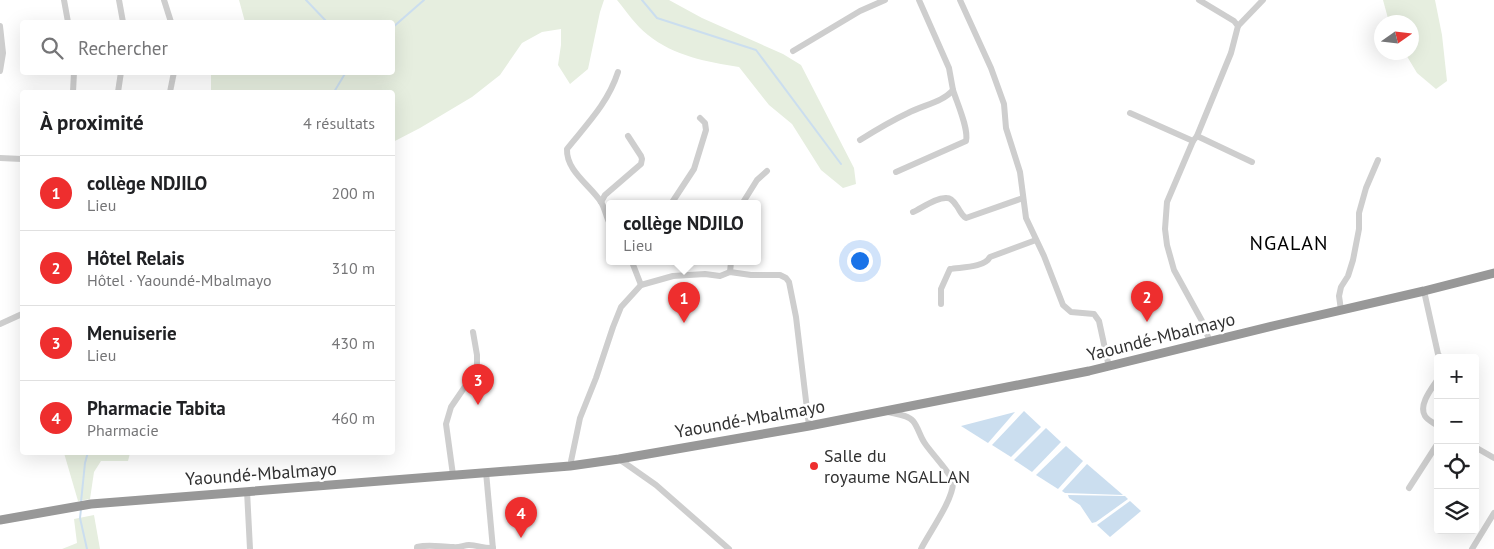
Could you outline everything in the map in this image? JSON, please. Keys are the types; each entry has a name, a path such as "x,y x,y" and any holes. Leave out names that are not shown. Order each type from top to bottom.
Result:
{"highway":[{"name":"Yaoundé-Mbalmayo","path":"0,520 91,504 570,466 619,459 809,426 1110,366 1494,273"}],"street":[{"path":"64,0 68,20"},
{"path":"119,0 123,20"},
{"path":"164,0 170,20"},
{"path":"793,51 860,11 885,0"},
{"path":"896,172 966,141 968,138 949,68 920,0"},
{"path":"960,0 991,68 1004,104 1006,128 1020,172 1026,218 1063,304 1071,312 1094,314 1098,321 1110,366"},
{"path":"1199,0 1234,21 1238,26"},
{"path":"1210,342 1202,321 1174,270 1165,229 1167,202 1231,53 1238,26 1263,0"},
{"path":"0,26 3,53 0,71"},
{"path":"606,214 601,202 584,184 573,168 568,159 567,149 605,102 618,72"},
{"path":"73,90 74,75"},
{"path":"118,90 121,75"},
{"path":"170,90 173,75"},
{"path":"860,140 881,127 948,95 954,90"},
{"path":"1130,113 1252,162"},
{"path":"674,200 694,168 706,130 700,118"},
{"path":"601,202 605,195 641,164 641,156 628,136"},
{"path":"0,158 20,158"},
{"path":"1341,310 1339,296 1353,260 1359,213 1366,188 1378,160"},
{"path":"744,200 757,180 767,172"},
{"path":"913,212 946,198 951,199 958,207 962,216 966,218 1023,198"},
{"path":"941,304 941,289 950,269 982,264 988,261 990,256 1036,240"},
{"path":"633,265 640,285"},
{"path":"730,265 730,272"},
{"path":"570,466 580,418 621,307 640,285 673,276 705,274 720,276 730,272 786,278 789,282 796,317 809,426"},
{"path":"1424,291 1438,354"},
{"path":"0,324 20,315"},
{"path":"454,475 446,424 451,407 477,369 477,355 473,332"},
{"path":"1434,386 1424,403 1423,410 1425,418 1434,424"},
{"path":"882,411 904,416 912,420 933,455 950,473 953,483 948,501 921,549"},
{"path":"1409,488 1437,444"},
{"path":"1479,449 1494,458"},
{"path":"619,459 656,485 729,549"},
{"path":"417,549 417,547 428,545 456,548 467,545 478,546 483,549 493,549 486,472"},
{"path":"247,491 250,549"},
{"path":"1472,549 1494,513"}],"green space":[{"path":"239,0 604,0 588,69 570,84 558,65 561,29 542,32 522,43 500,75 472,97 395,141 395,90 211,90 211,75 395,75 395,20 244,20"},
{"path":"617,0 669,0 702,18 783,54 801,65 854,168 856,184 843,188 821,170 792,124 769,105 739,67 691,57 658,42 635,23"},
{"path":"1383,0 1435,0 1442,35 1447,81 1436,89 1417,73 1409,60 1419,60 1419,15 1387,15"},
{"path":"65,455 130,455 128,461 101,461 94,472 90,499 78,501"},
{"path":"94,515 100,549 62,549 77,543 74,519"}],"water":[{"path":"1024,411 1041,427 1011,457 992,445"},
{"path":"1015,412 988,443 961,426"},
{"path":"1046,428 1061,442 1032,472 1014,460"},
{"path":"1066,446 1083,461 1058,489 1036,475"},
{"path":"1087,464 1123,495 1065,493 1062,491"},
{"path":"1068,495 1125,496 1128,499 1092,523 1080,505 1069,498"},
{"path":"1130,501 1141,511 1110,537 1097,525"}],"waterway":[{"path":"306,0 325,20"},
{"path":"395,25 424,0"},
{"path":"642,0 657,18 756,50 841,164"},
{"path":"335,90 344,75"},
{"path":"81,502 87,455"},
{"path":"81,509 80,518 87,549"}],"place":[{"name":"Hôtel Relais","path":"1147,322"},
{"name":"collège NDJILO","path":"684,323"},
{"name":"Menuiserie","path":"478,405"},
{"name":"Salle du royaume NGALLAN","path":"814,466"},
{"name":"Pharmacie Tabita","path":"521,538"}],"district":[{"name":"NGALAN","path":"1289,243"}]}
